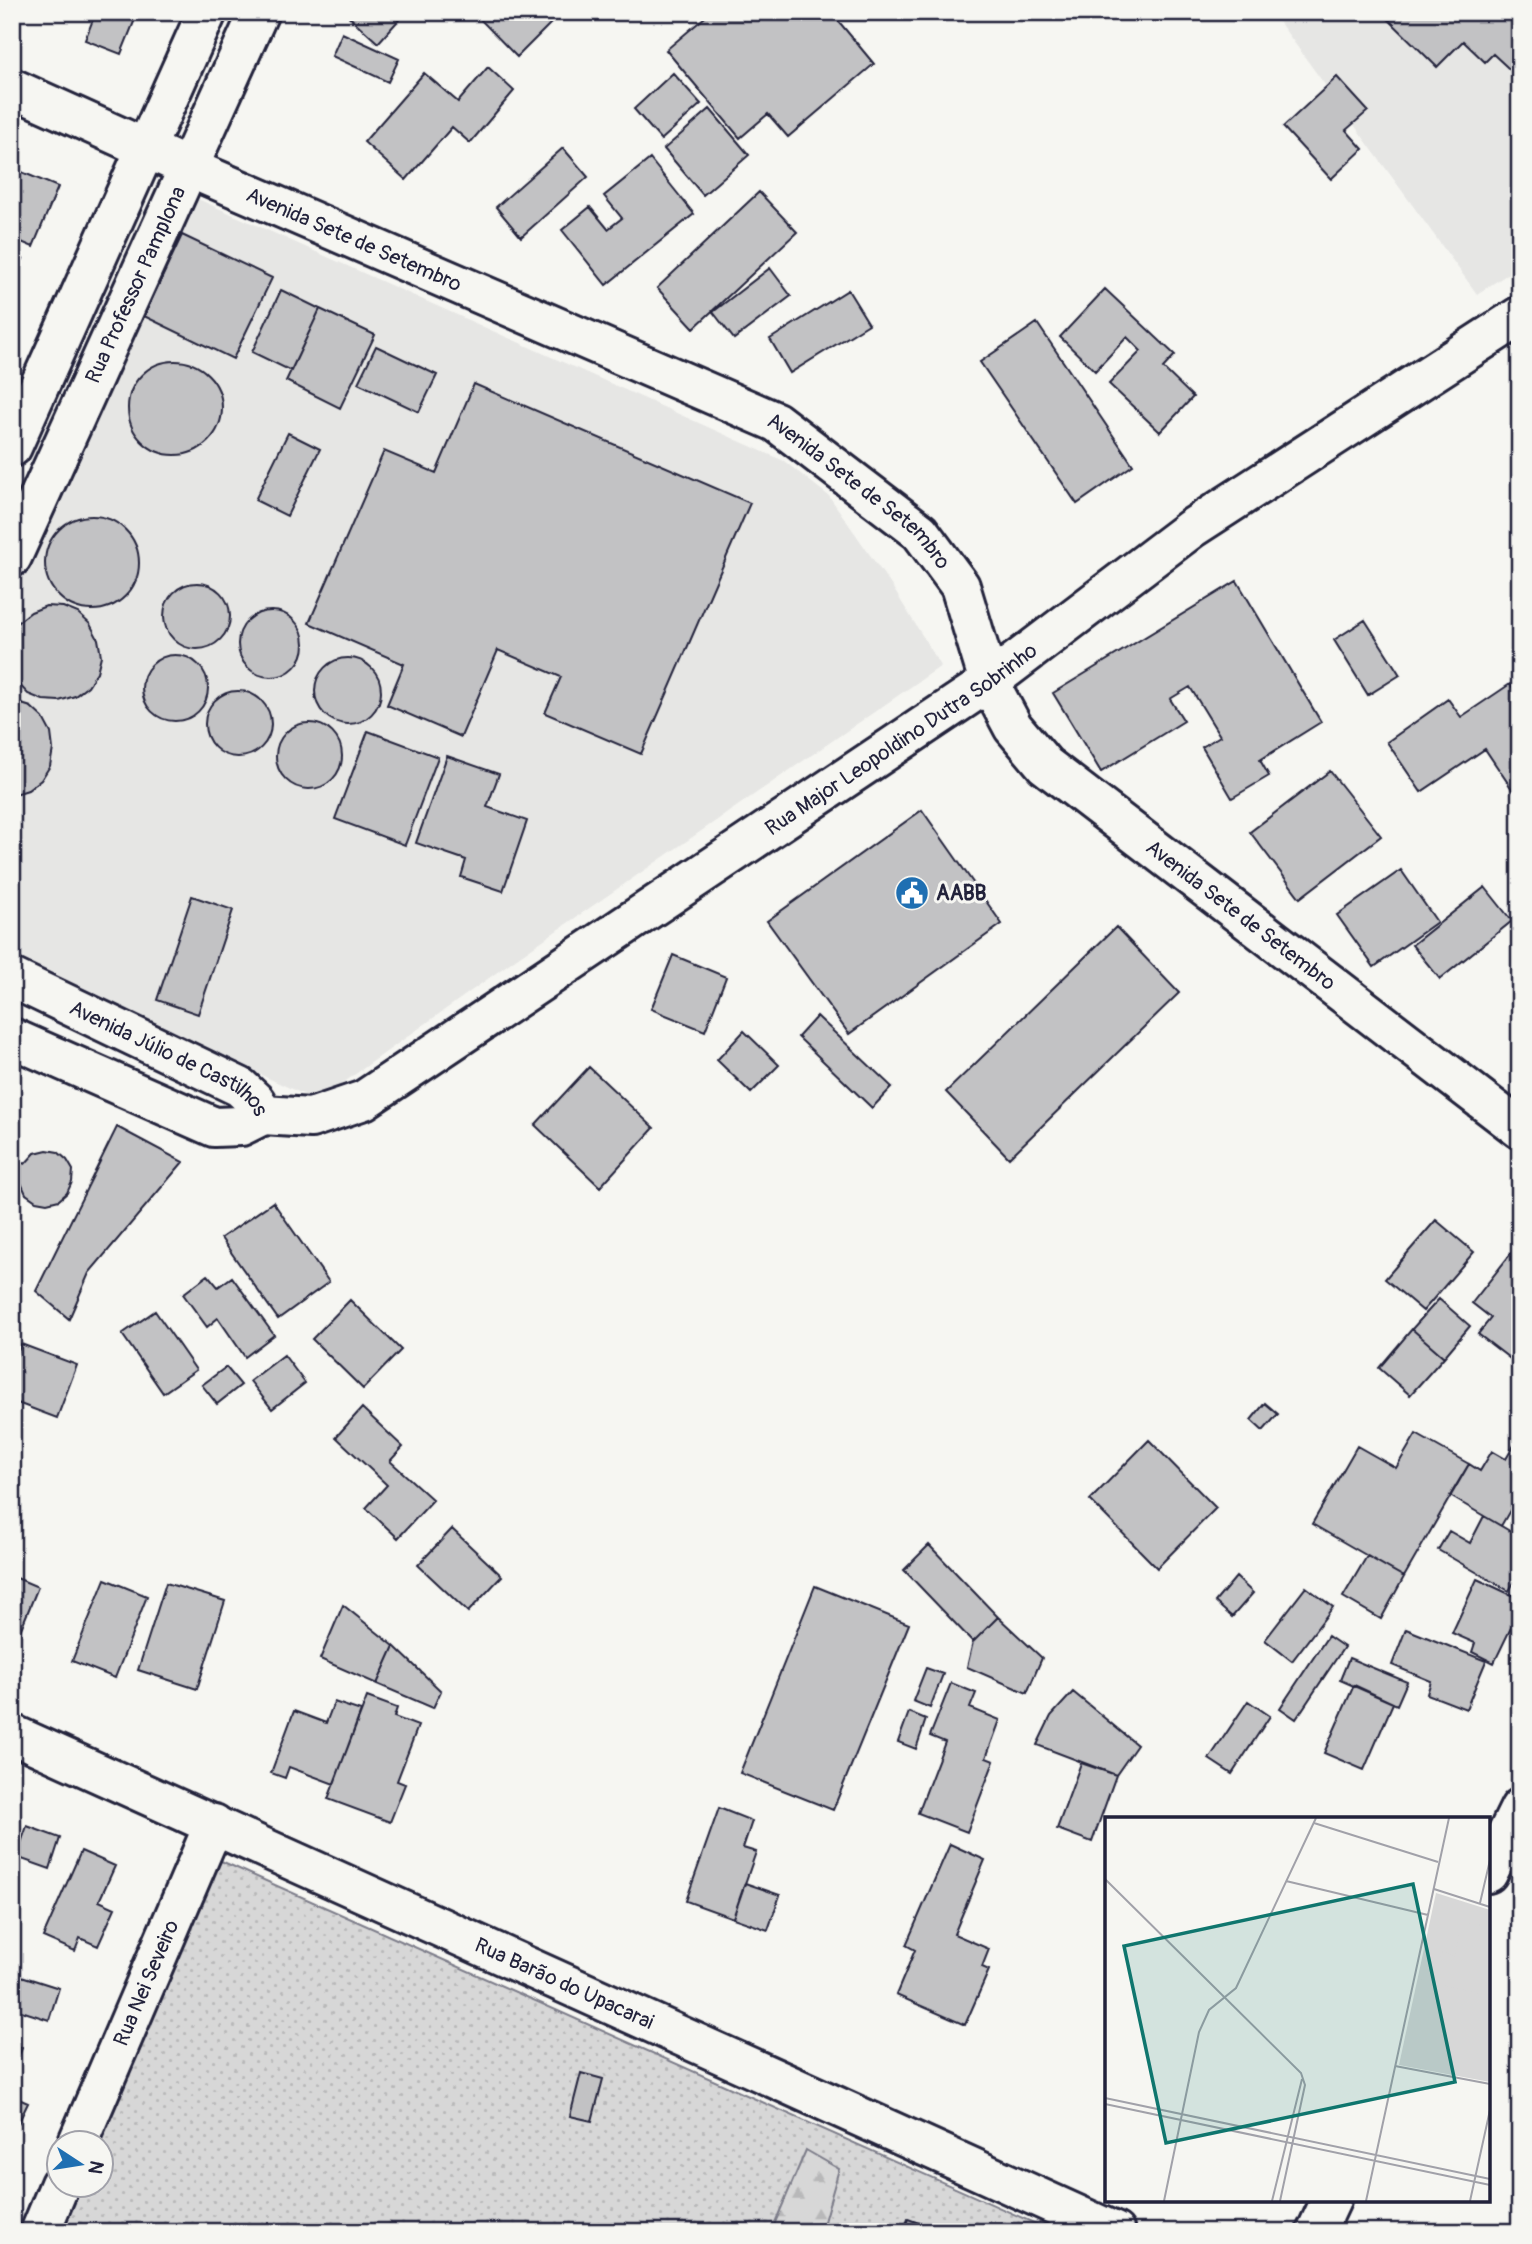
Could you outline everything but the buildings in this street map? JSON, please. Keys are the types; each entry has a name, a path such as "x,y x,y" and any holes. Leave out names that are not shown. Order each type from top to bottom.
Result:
{"street":[{"path":"12,447 207,12"},
{"name":"Rua Professor Pamplona","path":"17,536 259,12"},
{"name":"Avenida Sete de Setembro","path":"12,88 187,167 776,422 920,532 960,586 989,681 1013,727 1045,765 1520,1129"},
{"name":"Rua Major Leopoldino Dutra Sobrinho","path":"263,1115 311,1118 364,1100 989,681 1192,528 1520,316"},
{"name":"Avenida Júlio de Castilhos","path":"12,978 240,1087 255,1101 263,1115 241,1126 214,1127 12,1038"},
{"name":"Rua Barão do Upacarai","path":"12,1734 1115,2232"},
{"path":"1490,1869 1520,1808"},
{"name":"Rua Nei Seveiro","path":"84,2128 214,1824"},
{"path":"40,2232 54,2198"},
{"path":"1316,2232 1330,2202"}],"shaded area":[{"path":"1272,12 1520,12 1520,266 1477,294"},
{"path":"191,196 784,461 829,496 893,588 941,666 514,960 318,1101 12,961 12,585 32,532"}],"green space":[{"path":"210,1856 1054,2232 57,2232 71,2198 116,2198 116,2128 99,2128"},
{"path":"806,2150 839,2169 821,2232 771,2232"}],"place":[{"name":"AABB","path":"912,893"}]}
